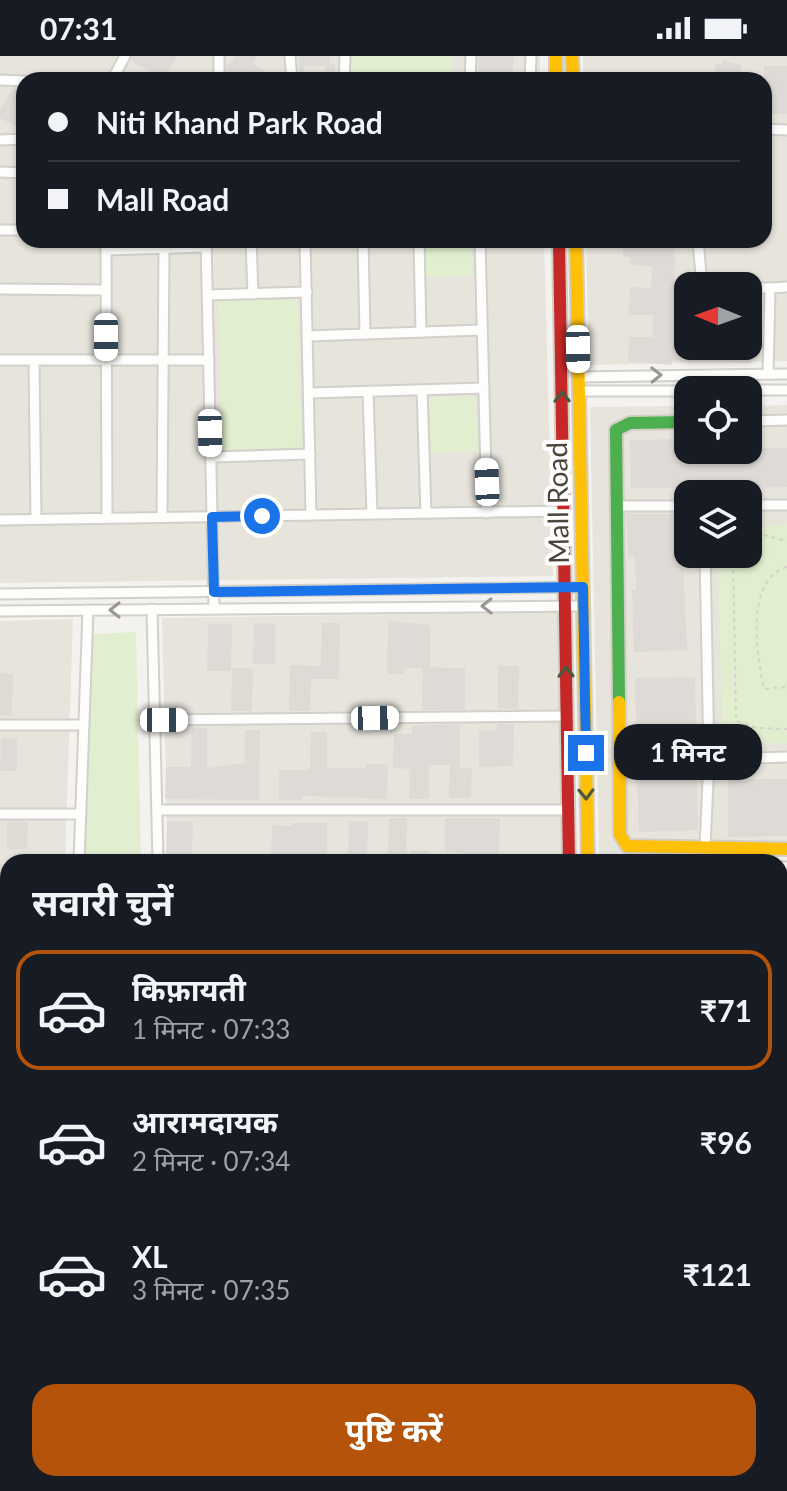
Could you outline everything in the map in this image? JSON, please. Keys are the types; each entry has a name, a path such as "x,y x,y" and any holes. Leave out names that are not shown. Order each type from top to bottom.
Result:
{"street":[{"path":"106,248 107,518"},
{"path":"162,517 164,248"},
{"path":"206,248 214,609"},
{"path":"251,248 253,294"},
{"path":"305,248 311,515"},
{"path":"363,248 365,334"},
{"path":"419,248 421,332"},
{"path":"480,248 487,513"},
{"name":"Mall Road","path":"559,248 569,854"},
{"name":"Mall Road","path":"576,248 588,854"},
{"path":"699,248 701,272"},
{"path":"762,288 787,287"},
{"path":"768,374 770,288"},
{"path":"0,289 106,290"},
{"path":"208,295 307,292"},
{"path":"308,336 482,330"},
{"path":"0,360 209,360"},
{"path":"34,360 36,519"},
{"path":"578,377 787,374"},
{"path":"309,393 484,388"},
{"path":"422,390 426,513"},
{"path":"762,390 787,390"},
{"path":"579,391 674,391"},
{"path":"368,392 372,514"},
{"path":"762,421 787,420"},
{"path":"674,422 630,423 616,430 620,835 632,848 787,849"},
{"path":"211,457 310,454"},
{"path":"762,505 787,505"},
{"path":"616,506 674,506"},
{"path":"0,520 564,511"},
{"path":"705,568 709,759 705,848"},
{"path":"0,594 583,587"},
{"path":"0,611 583,606"},
{"path":"152,609 158,854"},
{"path":"79,854 88,610"},
{"path":"154,720 567,716"},
{"path":"0,725 84,725"},
{"path":"709,759 787,757"},
{"path":"157,810 568,810"},
{"path":"0,814 81,814"}],"path":[{"path":"762,535 787,541"},
{"path":"787,567 775,570 764,583 755,643 764,689 787,687"},
{"path":"733,568 736,721 756,728 787,729"}],"shaded area":[{"path":"0,56 540,56 540,72 16,72 16,248 544,248 553,576 0,583"},
{"path":"583,56 787,56 787,361 589,365 586,248 772,248 772,72 583,72"},
{"path":"787,405 787,853 599,854 590,407 674,406 674,464 762,464 762,406"},
{"path":"561,612 565,854 168,854 162,618"},
{"path":"73,619 65,854 0,854 0,621"}],"green space":[{"path":"350,56 451,56 451,72 350,72"},
{"path":"425,248 472,248 472,276 426,277"},
{"path":"298,299 302,450 221,452 218,301"},
{"path":"476,396 478,451 430,453 428,398"},
{"path":"787,525 787,743 723,743 717,568 762,568 762,526"},
{"path":"136,632 141,854 85,854 91,634"}],"building":[{"path":"132,56 177,56 167,72 151,72 131,61"},
{"path":"235,56 258,56 253,63 264,72 226,72 226,67"},
{"path":"299,56 330,56 329,64 335,64 334,72 324,72 325,66 304,66 304,72 299,72"},
{"path":"479,56 514,56 513,72 478,72"},
{"path":"722,60 741,65 741,72 714,72 715,64 722,64"},
{"path":"764,66 787,66 787,114 772,114 772,72 764,72"},
{"path":"12,88 16,89 16,127 0,118 0,110"},
{"path":"623,248 675,248 674,360 751,360 751,363 672,361 672,365 628,361 629,337 653,337 653,315 629,315 630,287 651,288 652,266 629,265 629,257 623,257"},
{"path":"674,439 674,464 762,464 762,449 787,448 787,487 762,487 762,480 674,480 674,488 631,488 630,440"},
{"path":"626,514 674,514 674,568 683,568 687,650 634,652 632,590 636,590 635,556 628,556"},
{"path":"388,621 430,625 430,667 465,668 465,710 422,710 423,668 404,668 404,674 387,674"},
{"path":"254,623 275,624 275,664 253,664"},
{"path":"322,623 340,623 339,679 311,679 310,711 289,711 290,665 321,666"},
{"path":"208,624 232,624 231,671 207,671"},
{"path":"498,666 519,666 518,709 498,709"},
{"path":"232,668 253,669 252,711 231,711"},
{"path":"0,673 13,674 12,716 0,715"},
{"path":"695,677 698,830 639,832 637,769 650,769 649,734 636,734 635,678"},
{"path":"497,724 514,724 513,766 479,767 479,730 497,731"},
{"path":"460,725 460,768 472,768 471,798 449,798 450,765 429,765 429,799 409,799 410,769 393,768 394,734 412,734 412,727"},
{"path":"192,728 207,728 207,768 245,763 245,730 260,730 259,800 165,799 166,767 191,767"},
{"path":"311,732 327,732 327,768 366,768 366,764 388,764 387,799 302,796 302,800 279,800 279,770 310,770"},
{"path":"1,738 17,739 17,771 0,771"},
{"path":"728,779 787,779 787,836 728,837"},
{"path":"389,818 407,818 406,854 388,854"},
{"path":"445,818 500,818 499,854 445,852"},
{"path":"167,821 193,821 192,854 166,854"},
{"path":"349,821 368,821 367,854 348,854"},
{"path":"7,822 28,822 27,849 7,849"},
{"path":"292,823 327,823 327,854 271,854 272,825 292,826"},
{"path":"410,851 429,851 429,854 410,854"}],"traffic: fast":[{"path":"619,702 616,430 630,423 674,422"}],"traffic: slow":[{"path":"556,56 556,72"},
{"path":"572,56 573,72"},
{"path":"576,248 588,854"},
{"path":"619,702 620,835 627,846 787,849"}],"traffic: jam":[{"path":"559,248 569,854"}],"route":[{"path":"262,516 212,517 214,592 583,587 586,753"}]}
